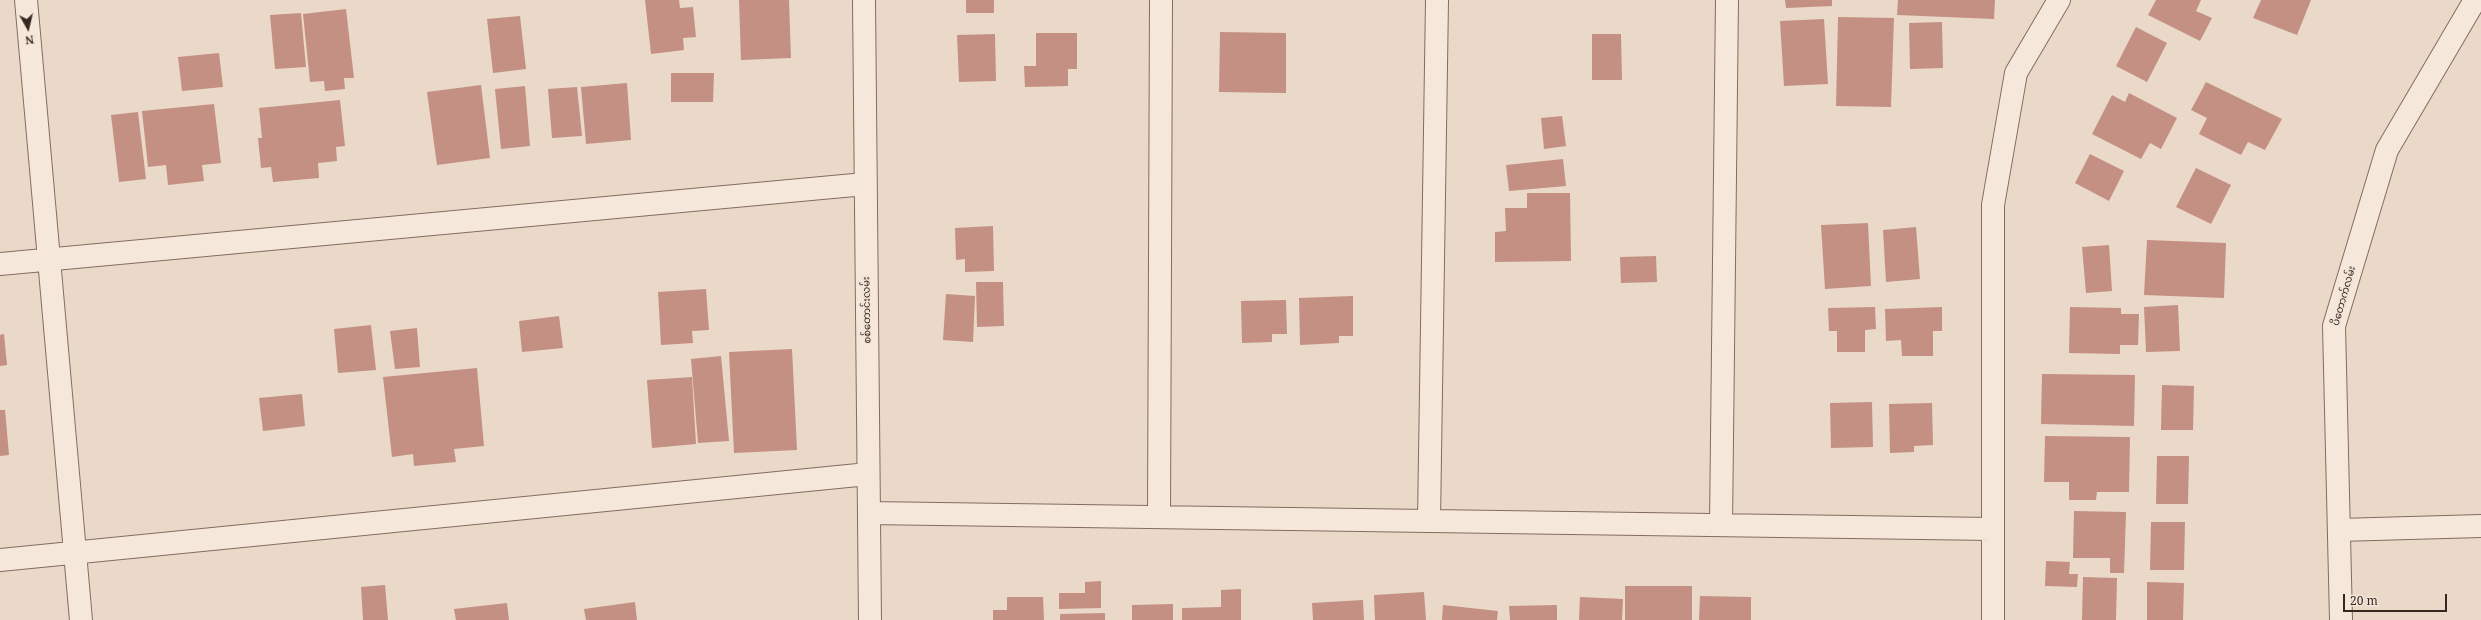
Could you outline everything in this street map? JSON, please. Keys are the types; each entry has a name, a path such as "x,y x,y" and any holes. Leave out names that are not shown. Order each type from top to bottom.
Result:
{"street":[{"path":"26,0 82,620"},
{"name":"စစ်တောင်းလမ်း","path":"864,0 870,620"},
{"path":"1159,517 1161,0"},
{"path":"1429,521 1437,0"},
{"path":"1722,525 1727,0"},
{"path":"1993,620 1991,530 1993,205 2016,73 2059,0"},
{"name":"ပိတောက်လမ်း","path":"2340,620 2334,326 2387,150 2475,0"},
{"path":"0,264 49,261 866,184"},
{"path":"0,560 76,554 868,474"},
{"path":"869,513 1991,530"},
{"path":"2339,530 2481,526"}],"building":[{"path":"645,0 679,0 680,8 693,7 696,37 683,38 684,50 651,54"},
{"path":"739,0 789,0 791,58 741,60"},
{"path":"966,0 994,0 994,13 966,13"},
{"path":"1785,0 1832,0 1832,6 1786,8"},
{"path":"1898,0 1995,0 1994,19 1897,15"},
{"path":"2156,0 2201,0 2196,11 2212,18 2200,41 2148,15"},
{"path":"2261,0 2311,0 2297,35 2253,18"},
{"path":"346,9 354,78 344,78 345,89 325,91 324,81 310,82 303,14"},
{"path":"301,13 306,67 275,69 270,15"},
{"path":"520,16 526,69 493,73 487,19"},
{"path":"1838,17 1894,18 1891,107 1836,106"},
{"path":"1824,19 1828,84 1784,86 1780,21"},
{"path":"1942,22 1943,68 1910,69 1909,23"},
{"path":"2136,27 2167,43 2147,82 2116,66"},
{"path":"1220,32 1286,33 1286,93 1219,92"},
{"path":"1036,33 1077,33 1077,69 1068,69 1068,86 1025,87 1024,66 1036,66"},
{"path":"995,34 996,81 959,82 957,35"},
{"path":"1592,34 1621,34 1622,80 1592,80"},
{"path":"219,53 223,87 182,91 178,57"},
{"path":"671,73 714,73 713,102 671,102"},
{"path":"2206,82 2282,119 2265,150 2248,142 2241,155 2199,134 2207,118 2191,110"},
{"path":"627,83 631,140 586,144 581,87"},
{"path":"481,85 490,158 437,165 427,92"},
{"path":"525,86 530,146 501,149 495,89"},
{"path":"577,87 582,136 552,138 548,89"},
{"path":"2129,93 2177,118 2161,149 2150,143 2141,159 2092,134 2112,95 2125,102"},
{"path":"340,100 345,146 336,147 337,161 318,163 319,178 273,182 271,167 261,168 258,138 262,138 259,108"},
{"path":"214,104 221,163 202,165 204,181 168,185 166,165 148,167 142,111"},
{"path":"138,112 146,179 119,182 111,115"},
{"path":"1562,116 1566,146 1544,149 1541,118"},
{"path":"2090,154 2124,171 2109,201 2075,183"},
{"path":"1563,159 1566,186 1509,191 1506,165"},
{"path":"2196,168 2231,185 2211,224 2176,207"},
{"path":"1527,193 1570,193 1571,261 1495,262 1495,232 1506,231 1505,208 1527,208"},
{"path":"1868,223 1871,286 1825,289 1821,225"},
{"path":"993,226 994,271 965,272 965,259 956,260 955,228"},
{"path":"1916,227 1920,279 1886,282 1883,230"},
{"path":"2147,240 2226,243 2224,298 2144,295"},
{"path":"2109,245 2112,291 2086,293 2082,247"},
{"path":"1656,256 1657,282 1621,283 1620,257"},
{"path":"976,282 1003,282 1004,326 977,327"},
{"path":"706,289 709,330 692,331 693,343 661,345 658,292"},
{"path":"946,294 975,296 973,342 943,340"},
{"path":"1353,296 1353,336 1339,336 1339,343 1300,345 1299,298"},
{"path":"1286,300 1287,334 1272,334 1272,342 1242,343 1241,301"},
{"path":"2178,305 2180,351 2146,352 2144,307"},
{"path":"1875,307 1876,329 1865,330 1865,352 1837,352 1837,331 1829,331 1828,308"},
{"path":"1942,307 1942,331 1933,331 1933,356 1902,356 1901,340 1886,341 1885,309"},
{"path":"2070,307 2121,308 2121,314 2139,314 2138,345 2120,345 2120,354 2069,353"},
{"path":"559,316 563,348 522,352 519,321"},
{"path":"371,325 376,370 338,373 334,329"},
{"path":"417,328 420,367 395,369 390,331"},
{"path":"4,334 7,365 0,366 0,335"},
{"path":"792,349 797,450 734,453 729,352"},
{"path":"721,356 729,441 698,443 691,359"},
{"path":"477,368 484,446 454,449 456,462 414,466 413,454 392,457 383,377"},
{"path":"2042,374 2135,375 2134,426 2041,424"},
{"path":"692,377 696,444 652,448 647,380"},
{"path":"2162,385 2194,386 2193,430 2161,430"},
{"path":"302,394 305,426 263,431 259,398"},
{"path":"1872,402 1873,447 1831,448 1830,403"},
{"path":"1932,403 1933,445 1914,446 1914,452 1890,453 1889,404"},
{"path":"0,410 5,410 9,455 0,456"},
{"path":"2045,436 2130,437 2129,492 2097,492 2096,500 2069,500 2069,482 2044,482"},
{"path":"2157,456 2189,456 2188,504 2156,504"},
{"path":"2074,511 2126,512 2124,573 2110,573 2110,558 2073,558"},
{"path":"2151,522 2185,522 2184,570 2150,570"},
{"path":"2046,561 2070,562 2069,574 2078,574 2077,587 2045,586"},
{"path":"2083,577 2117,578 2116,620 2082,620"},
{"path":"1101,581 1101,608 1059,609 1059,593 1085,593 1085,582"},
{"path":"2147,582 2184,583 2183,620 2147,620"},
{"path":"385,585 388,620 363,620 361,587"},
{"path":"1625,586 1692,586 1692,620 1625,620"},
{"path":"1241,589 1241,620 1182,620 1182,608 1221,607 1221,590"},
{"path":"1424,592 1426,620 1375,620 1374,595"},
{"path":"1700,596 1751,597 1751,620 1699,620"},
{"path":"1007,597 1043,597 1044,620 993,620 993,610 1007,610"},
{"path":"1580,597 1623,599 1622,620 1579,620"},
{"path":"1363,600 1364,620 1313,620 1312,603"},
{"path":"635,602 637,620 586,620 584,609"},
{"path":"507,603 509,620 456,620 454,609"},
{"path":"1173,604 1173,620 1132,620 1132,605"},
{"path":"1443,605 1498,611 1497,620 1442,620"},
{"path":"1557,605 1557,620 1510,620 1509,606"},
{"path":"1105,613 1105,620 1060,620 1060,614"}]}
